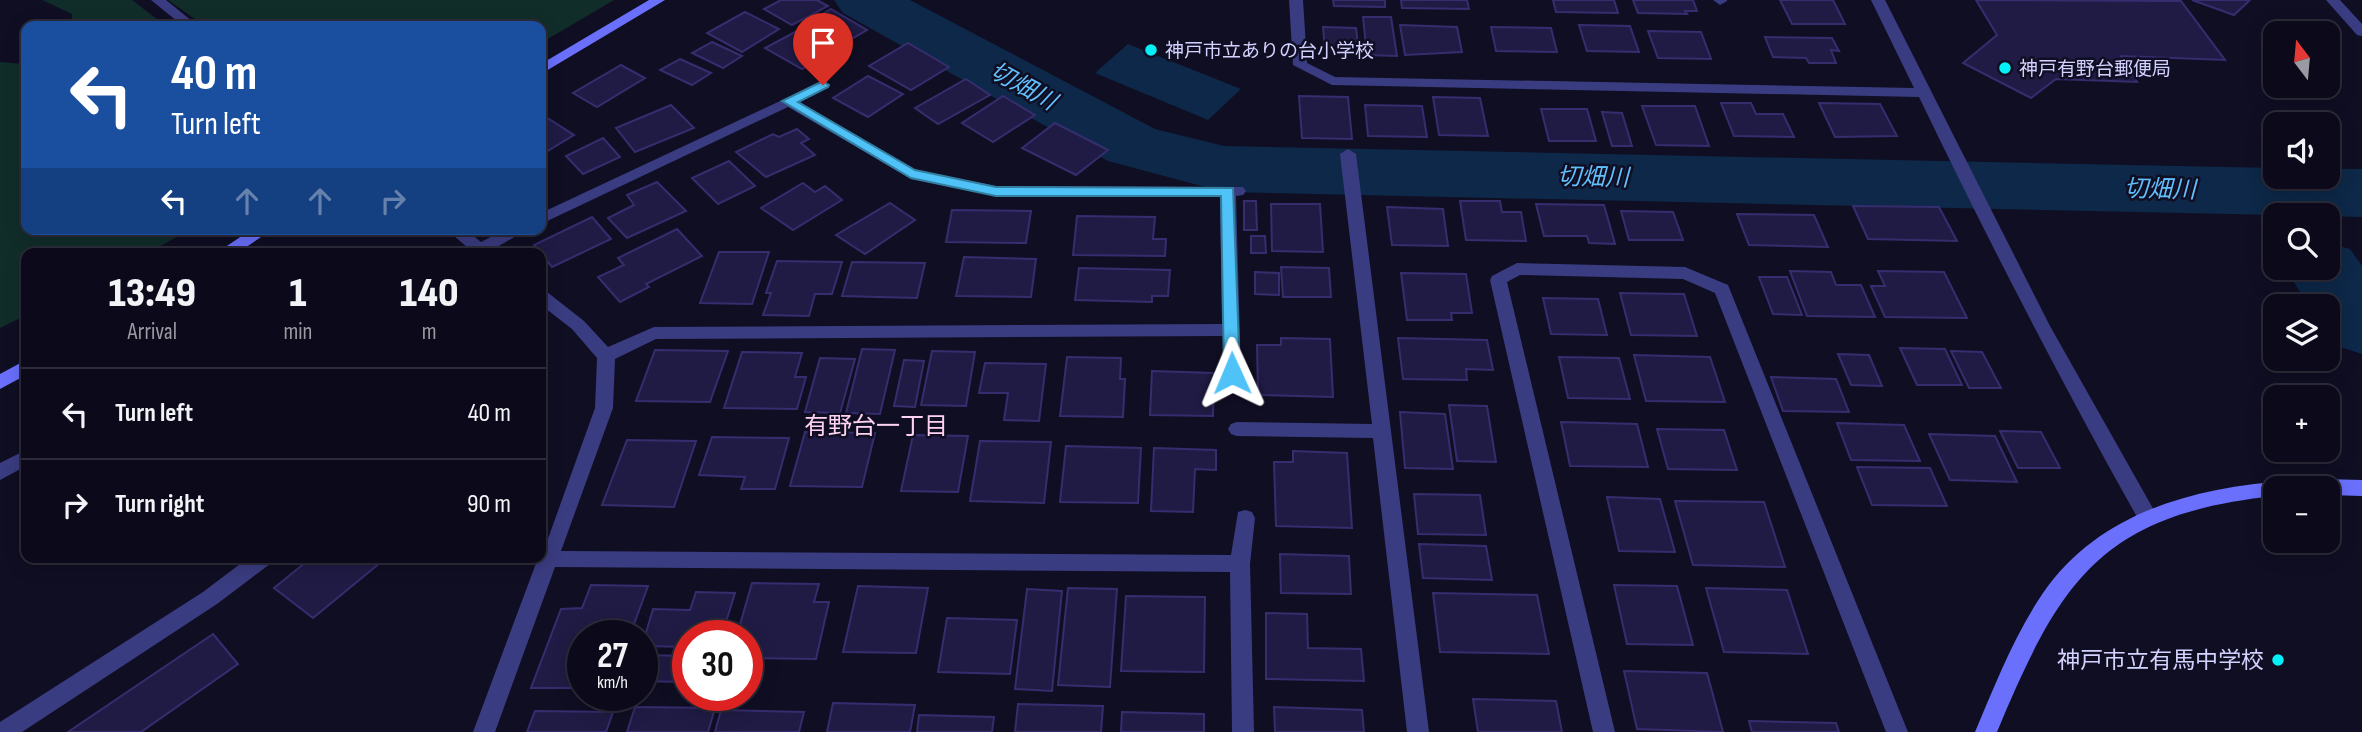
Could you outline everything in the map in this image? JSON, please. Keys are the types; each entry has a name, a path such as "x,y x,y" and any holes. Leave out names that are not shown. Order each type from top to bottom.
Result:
{"street":[{"path":"158,0 185,21"},
{"path":"546,67 658,0"},
{"path":"1296,0 1300,65 1332,81 1924,93"},
{"path":"1878,0 2103,443 2148,518"},
{"path":"2333,0 2362,32"},
{"path":"546,217 823,85"},
{"path":"788,101 911,174 996,191 1233,191 1232,373"},
{"path":"1348,158 1418,732"},
{"path":"233,248 255,235"},
{"path":"462,235 479,248"},
{"path":"488,248 510,235"},
{"path":"1604,732 1499,280 1517,269 1685,273 1723,289 1897,732"},
{"path":"484,732 604,408 606,356 578,325 546,300"},
{"path":"606,356 654,333 1231,330"},
{"path":"0,382 21,370"},
{"path":"1237,429 1382,431"},
{"path":"0,472 21,460"},
{"path":"1986,732 2038,619 2064,581 2094,550 2148,518 2189,502 2237,492 2282,487 2362,488"},
{"path":"1243,732 1240,564 1245,518"},
{"path":"550,559 1240,564"},
{"path":"3,732 210,598 256,563"}],"green space":[{"path":"42,0 132,0 159,21 71,21 72,14"},
{"path":"168,0 614,0 546,40 546,21 198,21"},
{"path":"0,62 21,64 21,235 181,235 156,248 21,248 21,318 0,328"}],"water":[{"path":"1128,44 1241,89 1208,120 1095,73"}],"building":[{"path":"781,0 817,0 828,6 792,25 764,9"},
{"path":"1333,0 1385,0 1385,7 1334,6"},
{"path":"1401,0 1467,0 1469,9 1402,8"},
{"path":"1553,0 1614,0 1618,13 1556,12"},
{"path":"1633,0 1693,0 1697,11 1685,11 1687,14 1638,13"},
{"path":"1780,0 1833,0 1845,24 1792,24"},
{"path":"1976,0 2181,1 2225,60 2121,56 2137,82 2056,79 2031,98 1963,63 1997,35"},
{"path":"2192,0 2250,0 2234,15"},
{"path":"831,9 867,30 841,45 805,25"},
{"path":"745,12 779,29 742,52 707,33"},
{"path":"1363,17 1391,17 1397,56 1367,55"},
{"path":"1400,25 1457,27 1462,52 1405,55"},
{"path":"1579,25 1630,26 1639,52 1587,51"},
{"path":"1323,27 1356,28 1359,52 1325,51"},
{"path":"1491,27 1551,28 1557,52 1496,51"},
{"path":"797,31 832,51 802,69 765,48"},
{"path":"1648,31 1701,32 1711,59 1658,58"},
{"path":"1765,37 1832,38 1839,51 1831,50 1836,63 1809,63 1806,58 1773,57"},
{"path":"712,42 742,56 723,68 692,53"},
{"path":"908,43 949,67 911,90 869,66"},
{"path":"680,59 711,73 692,85 660,70"},
{"path":"621,65 645,78 597,107 573,93"},
{"path":"868,76 903,94 868,117 833,98"},
{"path":"966,79 990,95 938,124 915,108"},
{"path":"1003,96 1035,115 993,142 962,123"},
{"path":"1299,96 1348,97 1352,139 1302,138"},
{"path":"1433,97 1480,98 1488,136 1439,135"},
{"path":"1721,103 1751,103 1756,114 1783,114 1794,137 1734,136"},
{"path":"1819,103 1880,104 1897,136 1835,137"},
{"path":"671,105 694,128 635,152 616,128"},
{"path":"1365,105 1422,106 1427,137 1368,136"},
{"path":"1642,106 1695,106 1709,146 1656,145"},
{"path":"1541,109 1587,109 1596,141 1549,141"},
{"path":"1602,112 1622,113 1632,146 1612,146"},
{"path":"546,117 574,135 546,152"},
{"path":"1055,123 1108,150 1076,175 1022,148"},
{"path":"797,129 809,139 801,143 815,155 766,177 736,152 773,134 779,137"},
{"path":"603,138 620,157 583,174 566,156"},
{"path":"729,161 755,186 718,204 692,178"},
{"path":"657,182 686,211 627,238 608,218 634,205 627,195"},
{"path":"803,183 815,192 825,186 842,200 793,230 761,208"},
{"path":"1244,201 1256,201 1257,230 1244,230"},
{"path":"1460,201 1500,201 1502,212 1521,212 1526,241 1466,240"},
{"path":"890,203 915,220 865,254 836,235"},
{"path":"1271,204 1320,204 1323,252 1272,251"},
{"path":"1536,204 1604,205 1615,244 1589,243 1587,236 1544,236"},
{"path":"1853,206 1939,207 1957,241 1868,239"},
{"path":"1387,207 1443,209 1448,246 1392,245"},
{"path":"952,210 1031,211 1026,243 946,242"},
{"path":"1621,211 1673,212 1683,240 1629,240"},
{"path":"1737,214 1814,215 1828,247 1749,245"},
{"path":"1077,216 1155,217 1153,239 1166,239 1165,256 1073,255"},
{"path":"592,217 611,239 552,267 546,260 546,248 536,248 534,245"},
{"path":"677,229 702,256 646,284 649,287 620,302 598,277 624,265 618,258"},
{"path":"1251,236 1265,236 1266,253 1251,253"},
{"path":"719,252 769,252 752,304 700,303"},
{"path":"964,257 1036,259 1031,297 956,296"},
{"path":"777,261 842,262 832,294 815,294 809,316 763,315 771,293 766,293"},
{"path":"852,262 925,263 917,298 842,296"},
{"path":"1281,267 1329,268 1331,297 1283,297"},
{"path":"1079,268 1170,270 1168,296 1152,296 1152,302 1075,300"},
{"path":"1790,271 1831,272 1836,285 1861,285 1875,317 1807,316"},
{"path":"1878,271 1944,272 1967,318 1885,317 1871,286 1885,286"},
{"path":"1255,272 1279,273 1279,295 1255,294"},
{"path":"1401,273 1466,274 1472,313 1451,313 1452,320 1407,320"},
{"path":"1759,277 1787,277 1802,315 1773,314"},
{"path":"1620,293 1684,294 1697,336 1631,335"},
{"path":"1543,298 1598,299 1607,335 1551,334"},
{"path":"1281,338 1330,339 1333,397 1258,395 1257,345 1281,345"},
{"path":"1398,338 1487,340 1493,370 1466,369 1467,380 1403,379"},
{"path":"1900,348 1945,349 1962,385 1917,385"},
{"path":"862,349 895,350 880,414 846,413"},
{"path":"655,350 728,351 710,402 636,401"},
{"path":"932,351 975,352 966,406 921,405"},
{"path":"1951,351 1982,352 2001,388 1969,388"},
{"path":"742,352 802,353 795,377 806,377 797,409 724,408"},
{"path":"1838,354 1869,355 1882,386 1851,385"},
{"path":"1634,355 1710,357 1725,402 1646,401"},
{"path":"1067,357 1121,358 1120,379 1125,379 1123,417 1060,416"},
{"path":"1559,357 1619,358 1630,399 1568,398"},
{"path":"820,358 855,359 840,413 805,412"},
{"path":"904,360 924,361 915,407 894,406"},
{"path":"985,363 1046,364 1039,421 1004,420 1008,393 979,393"},
{"path":"1152,371 1214,373 1213,416 1150,415"},
{"path":"1771,377 1836,379 1849,412 1783,411"},
{"path":"1449,405 1487,406 1496,462 1457,461"},
{"path":"1400,412 1445,414 1453,469 1405,468"},
{"path":"1561,422 1637,424 1648,467 1570,466"},
{"path":"1837,423 1904,425 1920,461 1851,460"},
{"path":"1657,429 1724,430 1737,470 1668,469"},
{"path":"2000,431 2041,432 2060,468 2018,468"},
{"path":"805,432 875,433 862,487 790,486"},
{"path":"1929,434 1995,436 2017,482 1950,480"},
{"path":"913,435 968,436 958,492 901,491"},
{"path":"712,437 789,438 775,489 741,489 745,477 699,475"},
{"path":"627,440 696,441 674,507 602,505"},
{"path":"980,441 1051,442 1044,503 970,501"},
{"path":"1066,446 1141,448 1138,503 1060,502"},
{"path":"1154,448 1216,450 1216,470 1195,469 1193,512 1151,511"},
{"path":"1293,451 1347,453 1352,528 1276,526 1274,462 1293,462"},
{"path":"1857,467 1930,468 1947,506 1872,505"},
{"path":"1414,494 1480,495 1486,535 1418,534"},
{"path":"1607,497 1660,499 1675,552 1619,551"},
{"path":"1675,501 1764,502 1785,567 1693,565"},
{"path":"1419,544 1486,546 1492,580 1423,578"},
{"path":"1280,554 1349,556 1351,594 1281,593"},
{"path":"305,563 380,563 313,618 274,588"},
{"path":"752,583 819,584 814,602 829,602 816,659 763,658 763,620 741,620"},
{"path":"591,585 648,586 636,620 567,620 567,688 531,688 561,609 582,608"},
{"path":"1614,585 1677,586 1693,645 1627,644"},
{"path":"858,586 928,588 916,653 843,652"},
{"path":"1068,588 1117,589 1110,687 1058,685"},
{"path":"1706,588 1787,590 1808,654 1724,652"},
{"path":"1027,589 1062,591 1052,691 1015,689"},
{"path":"696,592 735,593 727,620 672,620 672,647 658,646 658,620 650,620 653,609 690,610"},
{"path":"1433,593 1537,595 1549,654 1440,652"},
{"path":"1126,596 1205,597 1204,672 1121,671"},
{"path":"1266,613 1307,614 1308,648 1361,649 1364,681 1266,679"},
{"path":"947,618 1017,620 1010,674 938,672"},
{"path":"213,634 238,664 141,732 68,732"},
{"path":"658,655 672,656 672,682 658,681"},
{"path":"1624,671 1707,673 1723,732 1637,729"},
{"path":"1473,699 1556,701 1562,732 1478,732"},
{"path":"833,703 915,705 910,732 827,732"},
{"path":"1018,704 1103,706 1101,732 1015,732"},
{"path":"658,707 672,707 672,711 714,711 708,732 627,732 634,711 658,711"},
{"path":"1274,707 1362,710 1364,732 1275,732"},
{"path":"535,711 613,712 606,732 527,732"},
{"path":"721,711 804,712 799,732 715,732"},
{"path":"1122,712 1204,714 1204,732 1121,732"},
{"path":"919,715 994,717 992,732 917,732"},
{"path":"1749,721 1836,723 1839,732 1752,732"}],"waterway":[{"name":"切畑川","path":"864,0 1132,145 1224,169 2362,193"},
{"path":"2331,280 2362,325"}],"place":[{"name":"神戸市立ありの台小学校","path":"1151,50"},
{"name":"神戸有野台郵便局","path":"2005,68"},
{"name":"神戸市立有馬中学校","path":"2278,660"}],"district":[{"name":"有野台一丁目","path":"876,426"}],"route":[{"path":"823,85 788,101 911,174 996,191 1228,191 1232,373"}]}
